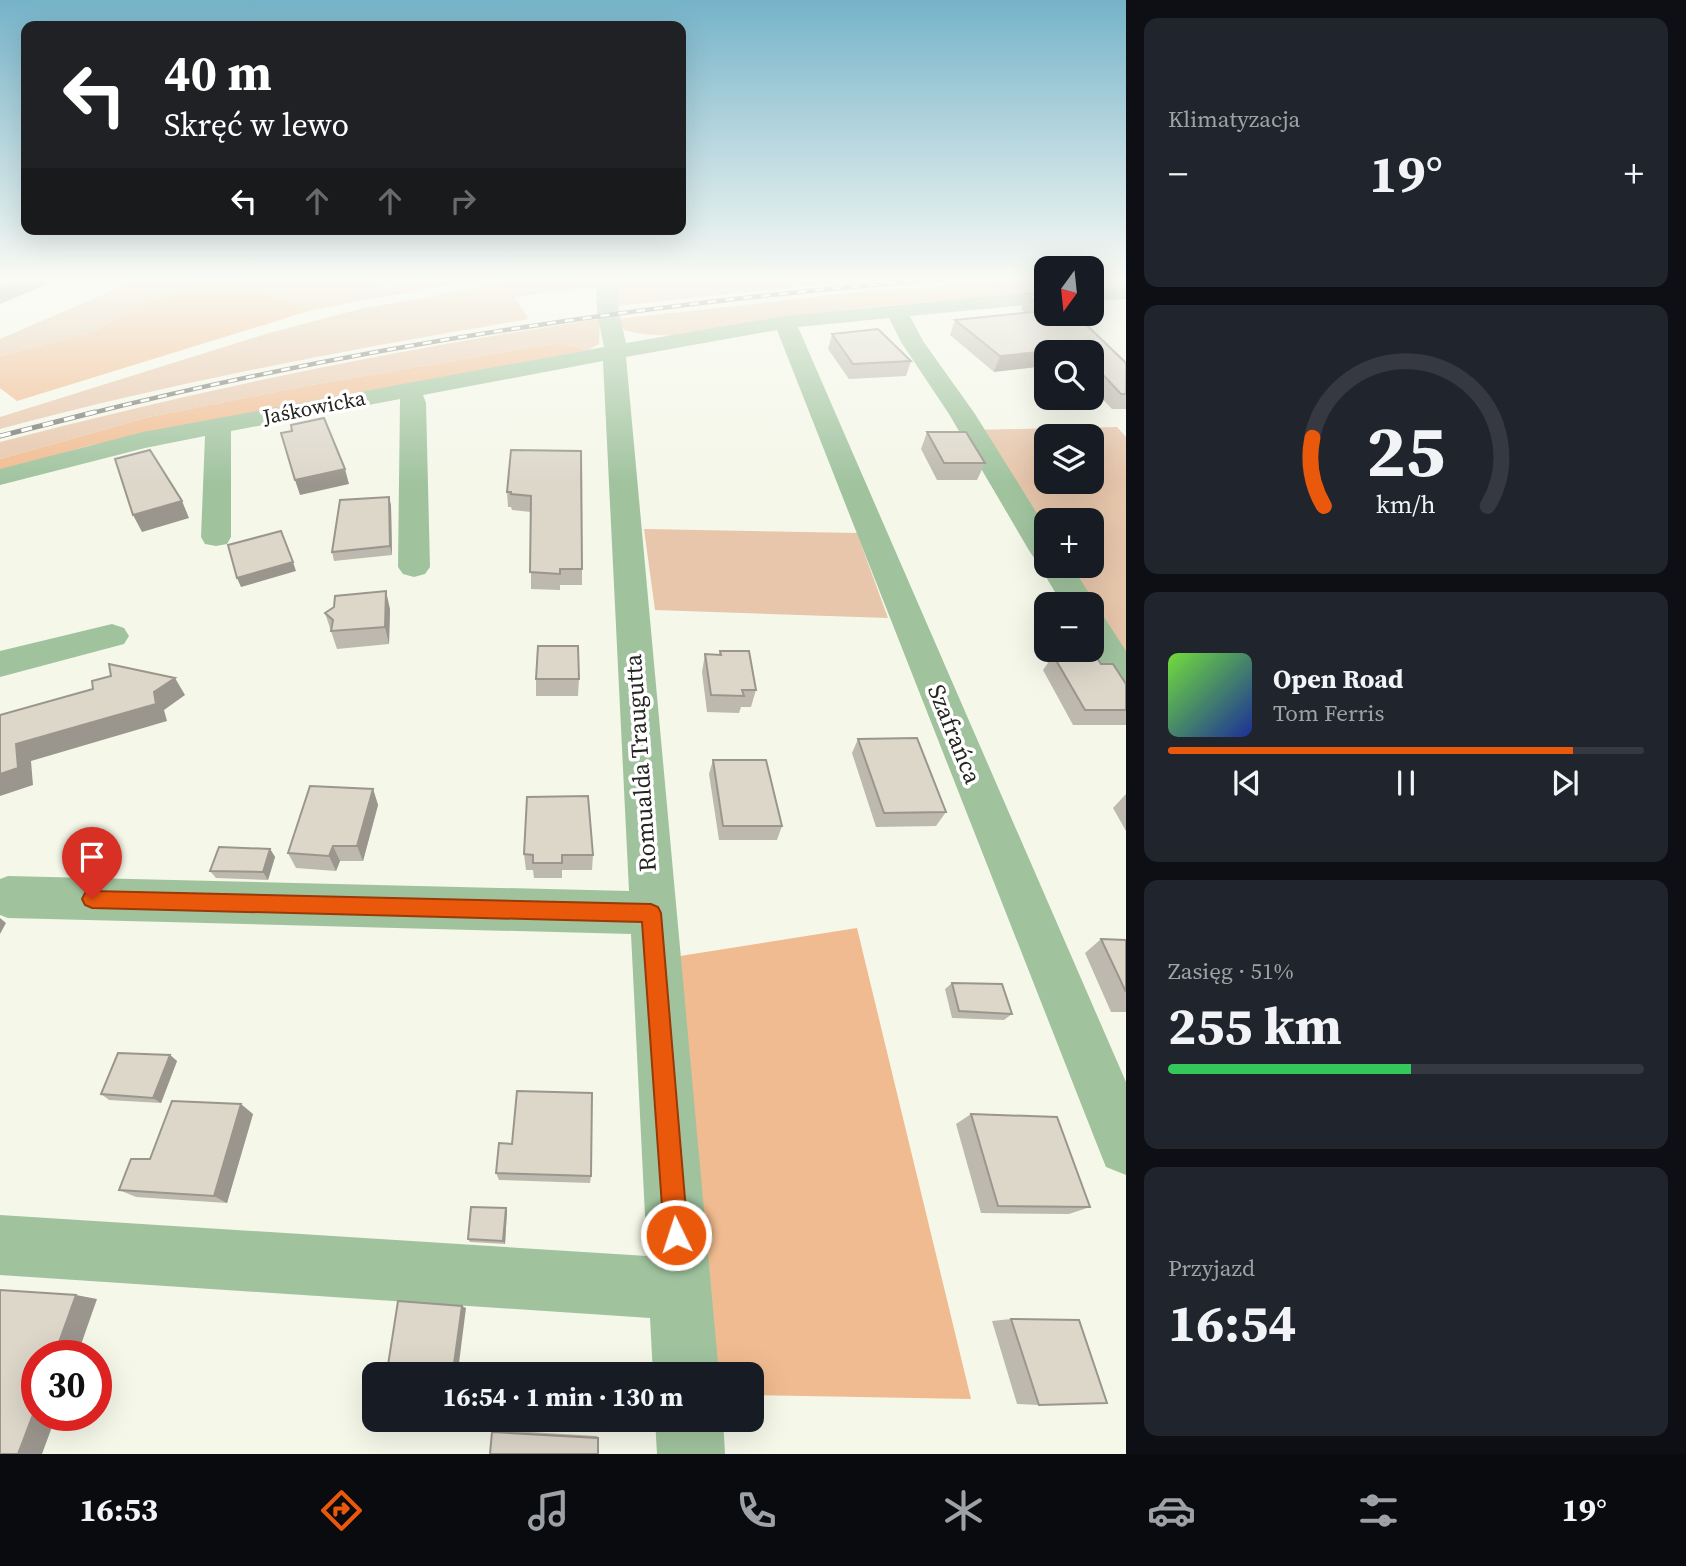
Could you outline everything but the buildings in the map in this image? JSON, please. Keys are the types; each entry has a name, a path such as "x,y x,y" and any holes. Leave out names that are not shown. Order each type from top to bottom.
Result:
{"street":[{"name":"Romualda Traugutta","path":"613,347 651,913 685,1362"},
{"name":"Jaśkowicka","path":"0,477 143,440 643,347"},
{"name":"Szafrańca","path":"795,347 1126,1147"},
{"path":"915,347 962,414 1034,532"},
{"path":"408,389 414,402 414,567"},
{"path":"216,537 218,426"},
{"path":"0,664 112,636"},
{"path":"1104,644 1126,680"},
{"path":"8,897 651,913"},
{"path":"0,1245 680,1289"},
{"path":"690,1432 691,1454"}],"shaded area":[{"path":"0,347 35,347 0,356"},
{"path":"35,347 193,347 17,401 0,388 0,356"},
{"path":"225,347 371,347 131,396 0,429 0,417"},
{"path":"433,347 536,347 311,385 149,417 0,459 0,442 149,405"},
{"path":"536,347 575,347 588,350 88,446 0,471 0,459 149,417 311,385"},
{"path":"1104,427 1117,427 1126,437 1126,693 1104,657 1104,592 1078,592 1063,578 1104,578 1104,508 1034,508 1034,543 965,430 1034,429 1034,494 1104,494"},
{"path":"644,529 857,533 888,618 655,610"},
{"path":"857,928 971,1399 764,1395 764,1362 712,1362 674,957"}],"railway":[{"path":"88,414 194,389 407,347"},
{"path":"0,436 95,412"}],"route":[{"path":"92,899 651,913 676,1235"}]}
